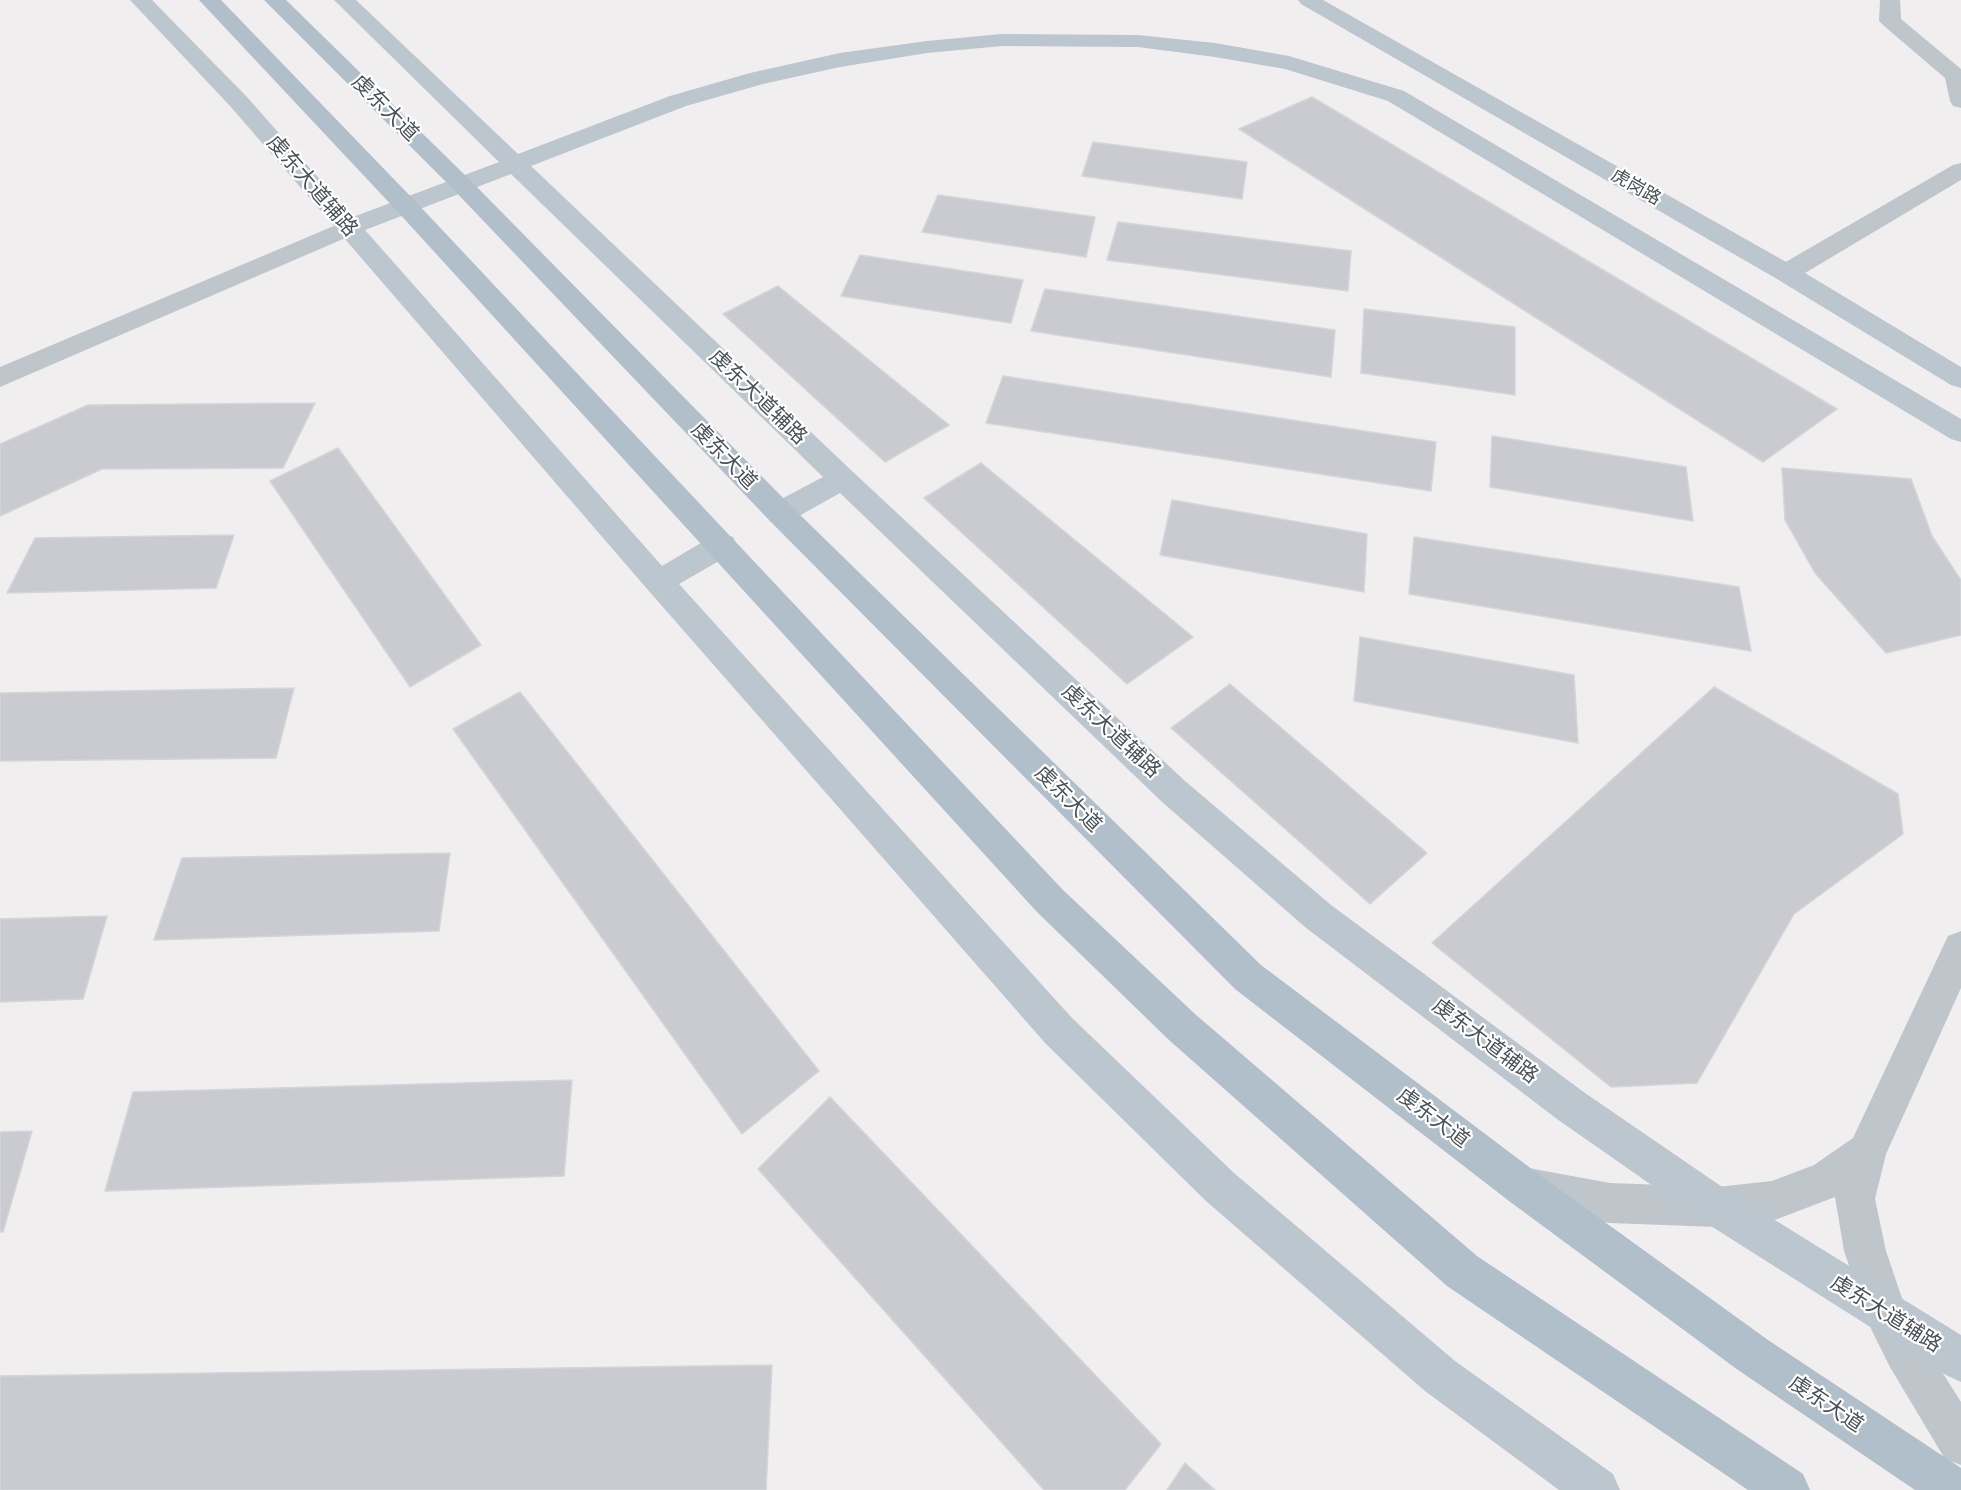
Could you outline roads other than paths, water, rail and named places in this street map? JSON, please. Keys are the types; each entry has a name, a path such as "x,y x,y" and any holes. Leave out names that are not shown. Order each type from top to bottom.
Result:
{"main road":[{"path":"209,0 406,206 1050,902 1182,1027 1462,1271 1787,1490"},
{"name":"虔东大道","path":"274,0 461,184 780,513 1248,977 1523,1187 1753,1355 1954,1490"}],"street":[{"name":"虔东大道辅路","path":"140,0 239,102 659,582 1059,1031 1220,1187 1440,1376 1597,1490"},
{"name":"虔东大道辅路","path":"344,0 843,479 1173,790 1318,916 1571,1106 1717,1208 1961,1360"},
{"name":"虎岗路","path":"1308,0 1786,273 1961,379"},
{"path":"1890,0 1890,21 1956,76 1961,101"},
{"path":"0,378 348,228 678,101 758,78 840,60 927,47 1002,40 1069,39 1138,41 1215,50 1288,63 1396,96 1961,432"},
{"path":"1786,273 1961,170"},
{"path":"780,513 843,479"},
{"path":"659,582 722,545"},
{"path":"1961,948 1867,1152 1855,1199 1865,1251 1887,1316 1905,1352 1961,1443"},
{"path":"1523,1187 1610,1203 1717,1208 1772,1201 1826,1181 1867,1152"}]}
